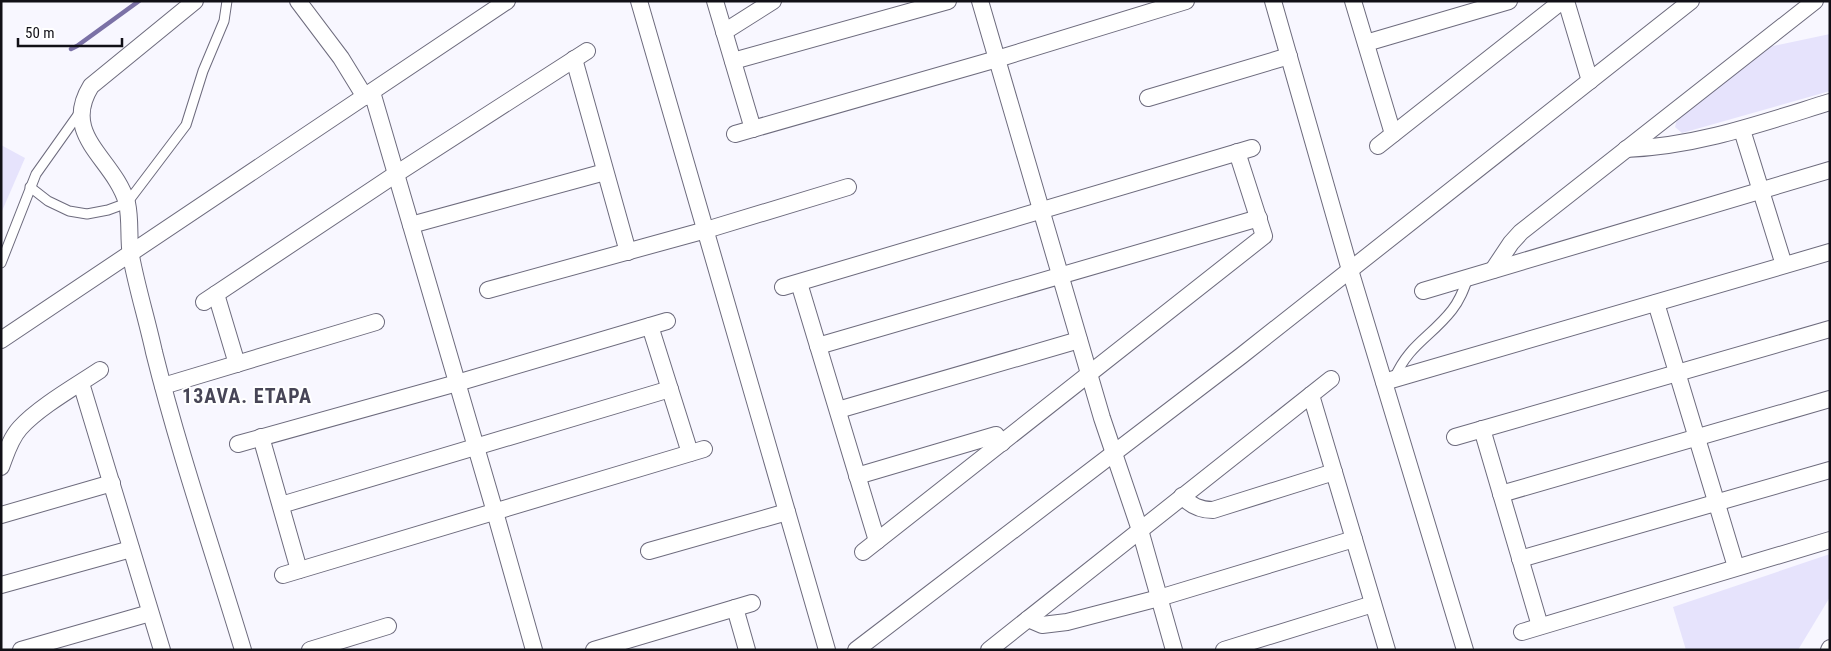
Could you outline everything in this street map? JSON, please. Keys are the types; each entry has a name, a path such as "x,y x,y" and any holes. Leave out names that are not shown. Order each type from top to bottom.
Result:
{"street":[{"path":"195,1 91,86 84,98 81,112 83,129 92,146 120,186 126,203 129,219 130,255 163,386 243,650"},
{"path":"298,1 368,94 396,174 534,650"},
{"path":"1,340 507,1"},
{"path":"639,1 827,650"},
{"path":"715,1 753,129"},
{"path":"724,32 773,1"},
{"path":"733,61 948,1"},
{"path":"980,1 1079,340 1140,530 1174,650"},
{"path":"735,134 997,59 1186,1"},
{"path":"1273,1 1350,270 1389,381 1465,650"},
{"path":"1353,1 1393,134"},
{"path":"1366,43 1509,1"},
{"path":"1378,146 1562,1"},
{"path":"1566,1 1590,81"},
{"path":"856,650 1115,453 1691,1"},
{"path":"1493,270 1511,243 1521,232 1815,1"},
{"path":"238,364 210,298 396,174 580,55 605,172 628,252"},
{"path":"1148,98 1289,56"},
{"path":"1626,148 1666,146 1742,130 1830,102"},
{"path":"1742,130 1784,265"},
{"path":"783,287 1244,150 1264,236 863,552"},
{"path":"1423,291 1830,170"},
{"path":"411,225 605,172"},
{"path":"488,290 706,230 848,187"},
{"path":"818,346 1259,218"},
{"path":"1389,381 1830,252"},
{"path":"799,282 877,541"},
{"path":"1656,303 1736,567"},
{"path":"238,444 457,383 667,321"},
{"path":"163,386 376,322"},
{"path":"283,575 697,451 670,389 650,326"},
{"path":"1455,437 1830,329"},
{"path":"838,410 1079,340"},
{"path":"1,467 11,442 19,429 34,416 100,370"},
{"path":"989,650 1331,379"},
{"path":"81,382 162,650"},
{"path":"281,505 670,389"},
{"path":"1310,395 1387,650"},
{"path":"1501,494 1830,399"},
{"path":"1482,429 1540,626"},
{"path":"857,476 996,435 1002,442"},
{"path":"261,437 299,570"},
{"path":"1520,559 1830,470"},
{"path":"1182,496 1192,506 1213,510 1334,472"},
{"path":"1,515 112,484"},
{"path":"649,551 787,512"},
{"path":"1028,619 1042,625 1067,622 1159,598 1354,539"},
{"path":"1522,632 1830,540"},
{"path":"1,585 131,549"},
{"path":"594,650 752,603"},
{"path":"1224,650 1373,604"},
{"path":"735,608 747,650"},
{"path":"21,650 150,613"},
{"path":"310,650 388,626"}],"lane":[{"path":"30,187 48,202 69,211 87,214 108,210 126,203 186,125 203,71 224,21 228,1"},
{"path":"1,263 36,174 81,112"},
{"path":"1389,381 1405,357 1453,309 1468,278"}],"shaded area":[{"path":"1830,34 1830,91 1682,133 1675,127 1678,115 1759,49"},
{"path":"1,145 25,158 2,211 1,211"},
{"path":"1830,554 1830,597 1798,650 1686,650 1673,607"}],"waterway":[{"path":"71,49 139,1"}],"district":[{"name":"13AVA. ETAPA","path":"247,396"}]}
